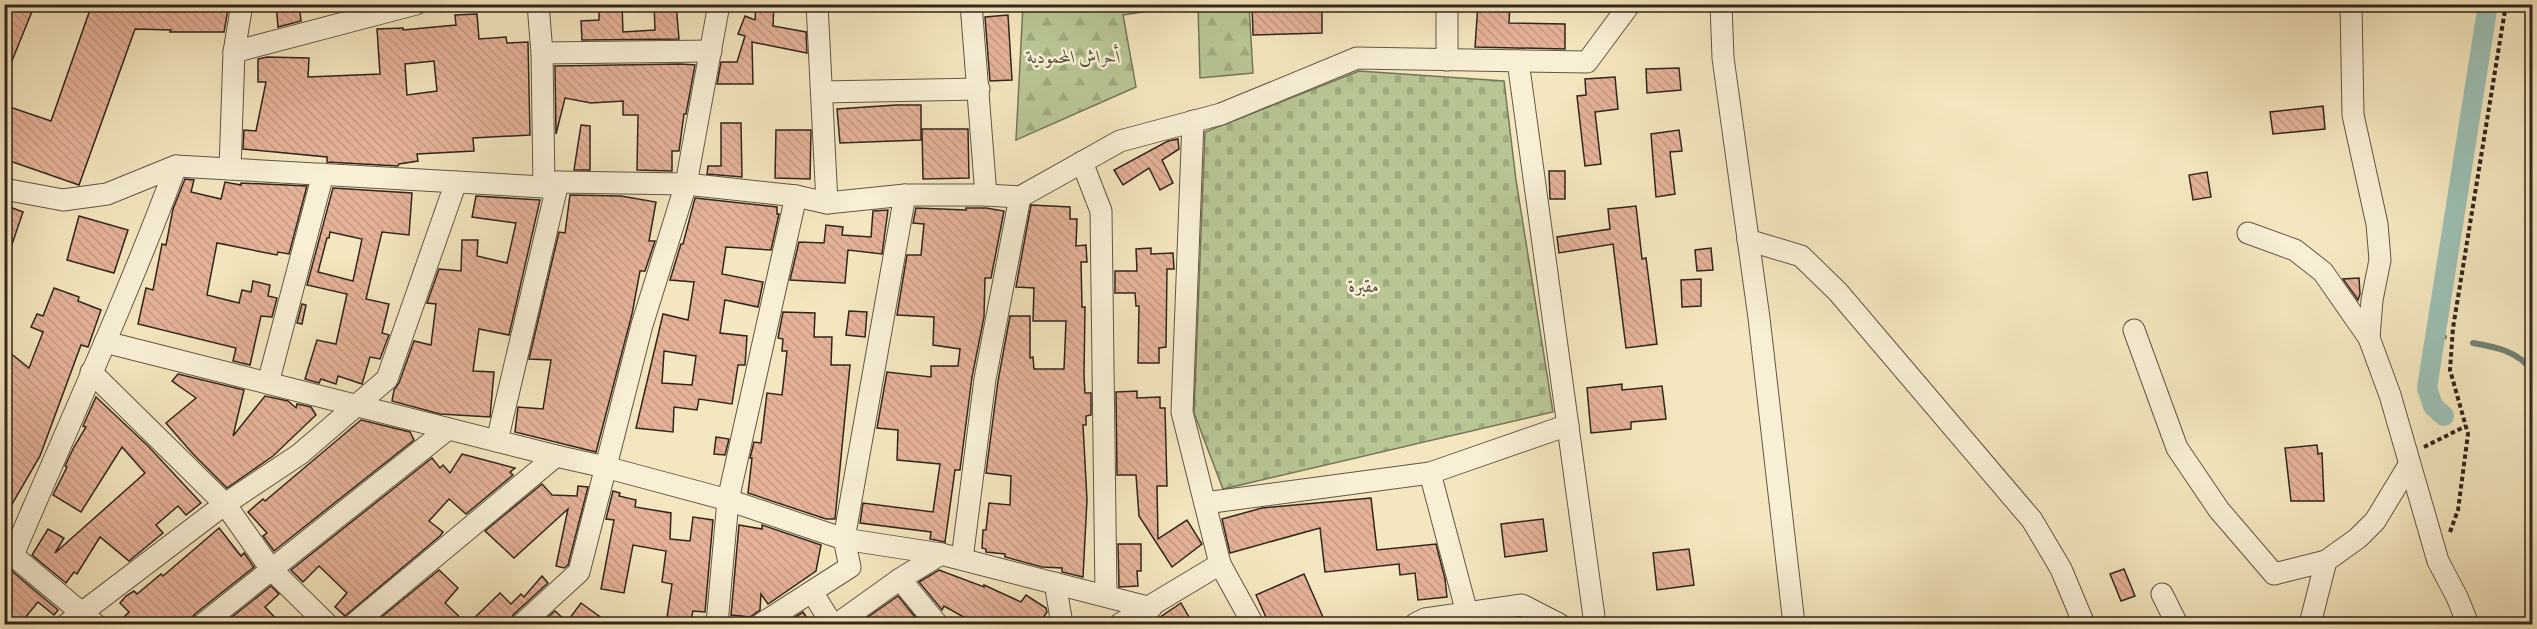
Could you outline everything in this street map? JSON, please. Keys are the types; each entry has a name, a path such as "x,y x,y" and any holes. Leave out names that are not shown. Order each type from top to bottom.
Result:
{"street":[{"path":"230,169 234,52 242,4"},
{"path":"234,52 416,4"},
{"path":"497,441 551,185 538,4"},
{"path":"522,624 579,572 642,325 686,184 719,4"},
{"path":"817,4 827,202"},
{"path":"971,4 986,195"},
{"path":"1446,60 1447,4"},
{"path":"4,189 63,200 107,194 176,166 456,182 551,185 686,184 796,196 827,202 905,195 1020,197 1119,141 1221,114 1357,58 1587,62 1630,4"},
{"path":"1721,4 1723,58 1748,240 1794,624"},
{"path":"2351,4 2353,115 2377,224 2379,251 2369,338"},
{"path":"542,53 711,51"},
{"path":"1518,61 1595,624"},
{"path":"822,92 979,89"},
{"path":"1194,121 1182,412 1220,564 1253,624"},
{"path":"1082,162 1101,212 1106,596"},
{"path":"176,166 136,272 9,551 81,621 225,504 300,454 387,379 456,182"},
{"path":"268,383 323,174"},
{"path":"761,624 850,567 844,539 905,195"},
{"path":"717,624 729,500 796,196"},
{"path":"962,559 985,379 1020,197"},
{"path":"2248,233 2295,250 2323,272 2369,338 2390,395 2434,548 2468,624"},
{"path":"1748,240 1801,256 1838,292 2032,520 2061,569 2084,624"},
{"path":"2134,330 2177,448 2218,510 2274,574 2326,561 2358,538 2375,521 2407,459"},
{"path":"105,342 729,500 844,539 941,554 1151,608"},
{"path":"91,372 225,504 271,569 327,624"},
{"path":"1205,503 1430,473 1568,425"},
{"path":"203,624 447,429"},
{"path":"354,624 556,456"},
{"path":"1430,473 1467,613"},
{"path":"837,624 900,579 941,554"},
{"path":"2310,624 2326,561"},
{"path":"1120,624 1151,608 1220,564"},
{"path":"900,579 938,624"},
{"path":"1055,583 1062,624"},
{"path":"812,592 832,624"},
{"path":"2162,594 2177,624"},
{"path":"1415,624 1425,619 1522,605 1558,624"}],"path":[{"path":"2434,548 2446,543 2458,510 2464,474 2468,434 2450,370 2453,328 2506,4"},
{"path":"2407,459 2466,426"}],"green space":[{"name":"أحراش المحمودية","path":"1023,4 1191,5 1123,15 1136,87 1016,140"},
{"path":"1198,5 1249,5 1253,73 1200,78"},
{"name":"مقبرة","path":"1359,71 1504,81 1516,180 1553,412 1223,489 1194,413 1205,132"}],"building":[{"path":"4,4 35,4 5,78 4,78"},
{"path":"92,4 229,4 224,32 170,32 171,30 135,29 79,185 4,159 4,105 51,121"},
{"path":"276,4 299,4 301,21 278,27"},
{"path":"599,4 622,4 623,32 655,30 654,4 676,4 679,39 582,40 581,21 599,20"},
{"path":"756,4 774,4 773,26 806,32 807,53 752,42 753,84 717,84 721,62 737,62 745,36 738,34 745,16 755,20"},
{"path":"1252,4 1322,4 1322,33 1253,35"},
{"path":"1478,4 1510,4 1509,23 1565,24 1565,49 1475,47"},
{"path":"477,14 479,39 506,37 507,43 528,42 530,135 473,138 474,151 417,154 418,161 398,166 327,162 327,157 243,149 244,130 256,131 266,82 258,82 258,59 267,57 309,58 308,77 380,74 377,29 403,28 403,30 456,25 455,15","holes":["434,61 437,91 407,95 405,64"]},
{"path":"1008,15 1012,80 990,81 985,17"},
{"path":"695,65 686,114 684,114 679,151 672,151 672,171 637,170 638,115 623,115 623,101 591,103 565,98 556,134 555,66"},
{"path":"1679,68 1681,90 1647,93 1646,69"},
{"path":"1615,77 1618,109 1595,112 1601,164 1585,166 1577,96 1586,95 1585,79"},
{"path":"921,105 921,140 840,143 837,109"},
{"path":"2323,106 2325,129 2273,134 2270,112"},
{"path":"721,123 741,123 742,177 707,174 708,166 721,166"},
{"path":"581,125 590,126 590,170 574,170"},
{"path":"922,129 968,129 969,178 923,179"},
{"path":"776,130 811,130 810,179 775,178"},
{"path":"1679,130 1682,151 1670,152 1675,194 1656,197 1651,134"},
{"path":"1178,139 1179,149 1162,160 1173,183 1160,190 1149,168 1123,185 1114,170 1168,141"},
{"path":"1549,171 1565,171 1565,199 1550,199"},
{"path":"2207,172 2211,197 2193,200 2189,175"},
{"path":"185,179 194,180 191,192 221,199 225,182 241,185 241,183 307,186 289,254 278,252 277,255 217,243 207,295 239,303 242,290 251,292 253,281 270,285 268,296 277,298 272,317 261,316 250,365 233,361 236,348 138,324 146,288 153,290 162,244 166,245 173,209"},
{"path":"333,188 412,193 409,235 382,232 366,299 389,304 382,333 389,335 380,359 370,357 362,384 338,376 336,384 321,379 319,383 305,379 317,340 336,344 347,294 307,285","holes":["330,232 362,239 353,281 318,272"]},
{"path":"570,195 621,196 656,202 649,241 655,241 645,271 640,271 632,314 596,452 515,432 518,407 543,409 551,360 529,359 559,232 565,233"},
{"path":"476,196 540,200 509,335 479,329 473,371 494,372 490,417 440,414 392,401 394,390 399,383 414,341 431,345 436,304 427,303 439,269 461,271 462,240 478,240 477,256 507,263 516,223 472,217"},
{"path":"695,198 777,207 777,214 779,214 771,250 726,247 722,274 763,282 758,307 725,300 720,333 747,336 745,365 738,365 732,404 699,399 697,410 674,407 673,432 636,428 663,314 688,320 694,282 670,280 681,244 683,244","holes":["664,351 696,356 692,385 662,383"]},
{"path":"4,205 23,212 7,259 4,259"},
{"path":"1031,205 1070,207 1070,219 1077,219 1076,246 1086,245 1087,262 1081,262 1082,307 1085,307 1084,376 1085,393 1091,393 1091,415 1086,416 1086,425 1083,425 1087,500 1083,577 1062,572 1062,568 1042,567 1005,557 1005,554 986,552 986,549 982,548 989,503 1010,505 1011,476 986,473 998,381 1010,316 1030,316 1030,358 1033,357 1034,369 1064,369 1066,321 1033,321 1034,288 1016,287"},
{"path":"1636,206 1642,259 1646,258 1657,344 1626,348 1613,244 1559,253 1557,237 1610,229 1608,209"},
{"path":"916,208 966,210 966,208 986,208 1004,211 991,278 985,278 984,317 972,377 960,470 955,470 945,542 930,539 931,532 860,523 863,503 933,512 940,464 897,460 898,430 877,428 887,372 931,377 931,366 958,366 960,349 933,345 934,317 897,315 907,255 921,255 924,224 913,223"},
{"path":"888,210 882,254 848,250 845,283 790,280 799,242 824,243 826,225 843,227 842,235 871,237 873,211"},
{"path":"79,216 128,230 114,273 67,260"},
{"path":"1151,248 1151,254 1173,253 1174,269 1167,269 1166,347 1159,348 1159,363 1138,363 1139,306 1136,306 1135,293 1115,293 1115,271 1137,271 1136,249"},
{"path":"1711,248 1713,270 1697,271 1695,250"},
{"path":"2359,278 2360,294 2358,300 2343,279"},
{"path":"1701,279 1701,306 1682,307 1681,280"},
{"path":"54,288 79,297 78,301 101,310 88,347 81,345 40,456 4,518 4,348 29,368 43,332 31,327 37,314 43,316"},
{"path":"302,304 306,305 302,324 297,323"},
{"path":"849,311 867,312 865,337 846,335"},
{"path":"783,312 815,313 814,337 832,337 831,365 850,365 835,519 826,519 748,493 752,458 750,458 754,442 761,443 767,393 782,395 787,351 782,351 783,339 778,338"},
{"path":"178,374 244,390 233,436 265,396 288,401 296,408 297,404 311,407 316,415 273,456 227,488 166,423 196,398 172,381"},
{"path":"1622,384 1622,390 1662,386 1666,419 1631,422 1631,429 1591,433 1587,388"},
{"path":"1137,391 1137,398 1160,397 1160,408 1165,408 1167,486 1157,486 1158,539 1187,520 1202,544 1172,567 1139,516 1136,475 1117,475 1116,392"},
{"path":"96,397 148,446 201,503 186,515 178,506 156,525 163,533 129,561 100,537 77,574 74,572 66,583 32,555 48,529 64,538 55,553 145,473 122,447 81,512 53,495 74,447 86,427 83,426"},
{"path":"361,420 410,432 414,440 274,551 263,536 267,533 248,512 263,499 265,501"},
{"path":"716,437 729,439 725,455 714,454"},
{"path":"2317,445 2318,454 2322,453 2324,501 2291,501 2285,448"},
{"path":"462,454 515,468 510,472 513,475 466,514 449,499 429,521 443,532 440,536 345,616 335,607 347,593 319,566 303,582 291,570 432,458 440,468 443,465 450,473"},
{"path":"542,484 552,495 577,496 578,486 588,487 568,565 564,568 556,566 568,509 514,558 485,531"},
{"path":"613,491 620,493 619,496 636,500 635,507 671,513 670,539 690,541 693,517 713,520 705,612 693,611 690,624 666,624 672,584 662,582 666,551 633,545 624,593 601,589 614,520 606,519"},
{"path":"1371,498 1377,550 1436,544 1447,597 1418,600 1415,573 1400,575 1399,564 1325,572 1320,528 1230,553 1222,519 1262,508"},
{"path":"1543,519 1547,551 1505,557 1501,524"},
{"path":"739,525 762,529 762,525 821,545 816,571 768,604 761,594 760,610 750,617 731,615"},
{"path":"219,528 241,556 244,553 254,567 195,614 187,624 132,624 124,617 129,612 120,603 126,596 134,591 137,594 161,574 163,576"},
{"path":"1118,544 1141,544 1141,571 1137,571 1138,586 1119,587"},
{"path":"1689,549 1694,585 1657,590 1653,553"},
{"path":"7,567 58,610 54,615 38,602 20,624 4,624 4,572"},
{"path":"2124,569 2135,596 2121,601 2110,574"},
{"path":"439,570 458,588 445,603 467,624 373,624"},
{"path":"939,570 984,587 984,585 1021,602 1026,595 1046,608 1047,612 1039,624 976,624 944,606 942,610 919,582"},
{"path":"1304,574 1326,624 1269,624 1256,595"},
{"path":"542,576 548,583 513,615 510,624 468,624 500,593 511,604 521,594 524,597"},
{"path":"271,586 279,594 265,607 281,624 223,624"},
{"path":"898,596 921,624 858,624"},
{"path":"581,603 610,624 540,624 555,611 567,622"},
{"path":"1181,603 1193,624 1144,624 1160,617"},
{"path":"803,612 811,624 784,624"}],"waterway":[{"path":"2444,416 2433,406 2427,388 2488,4"},
{"path":"2436,327 2444,337"},
{"path":"2473,343 2498,348 2513,354 2532,371"}]}
